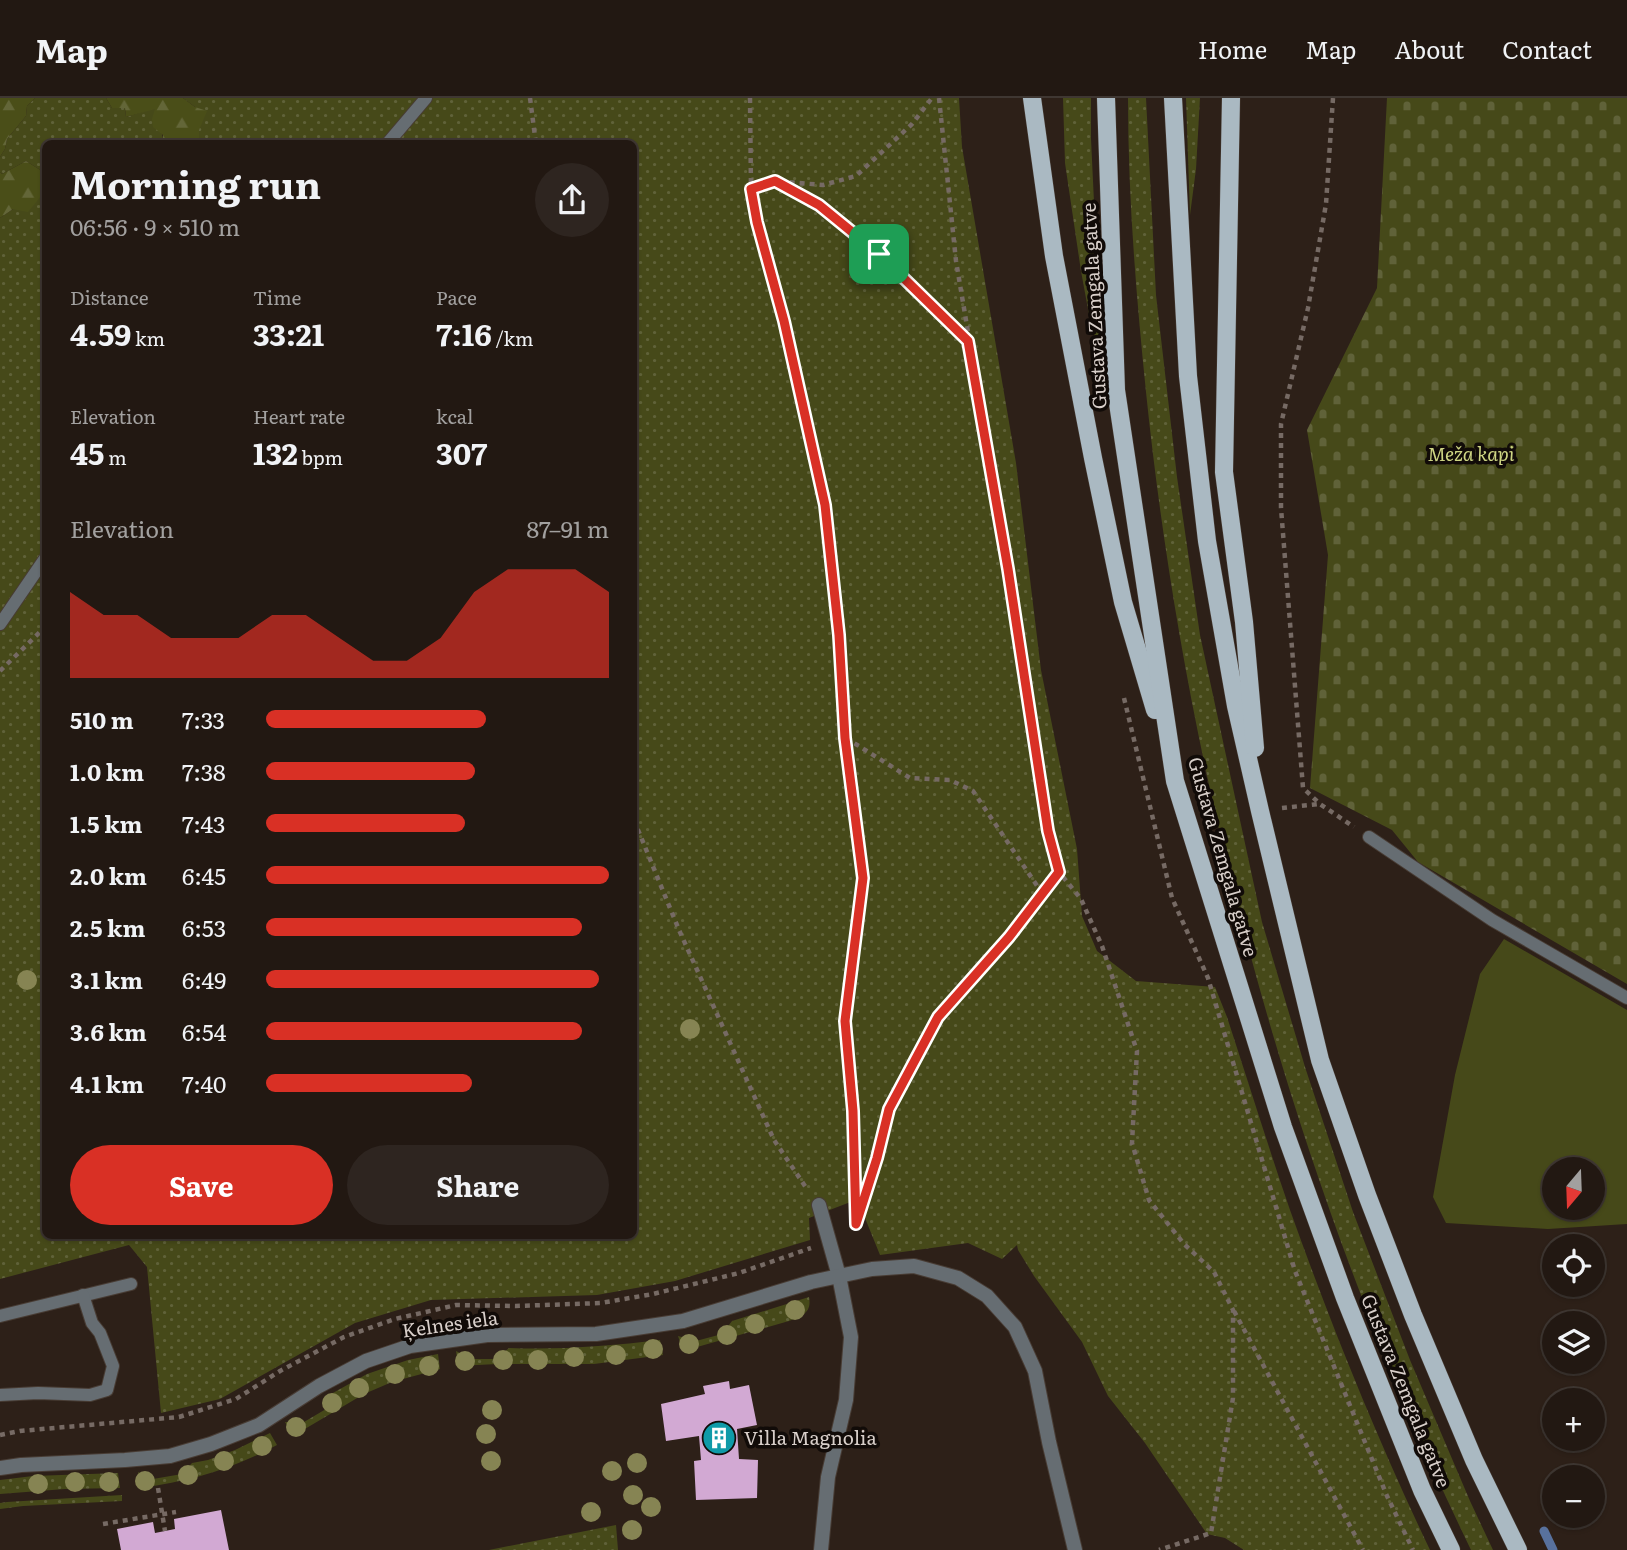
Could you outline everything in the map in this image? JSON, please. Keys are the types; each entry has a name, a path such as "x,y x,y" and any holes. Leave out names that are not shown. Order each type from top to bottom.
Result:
{"main road":[{"path":"1032,98 1054,256 1123,602 1175,781"},
{"name":"Gustava Zemgala gatve","path":"1105,98 1116,390 1175,781 1283,1127 1366,1349 1422,1490 1451,1550"},
{"name":"Gustava Zemgala gatve","path":"1173,98 1188,376 1207,541 1236,706 1260,811 1320,1060 1362,1183 1474,1460 1518,1550"},
{"path":"1231,98 1224,472 1244,622 1260,811"}],"street":[{"path":"819,1205 839,1276 851,1337 846,1400 828,1477 821,1550"},
{"name":"Ķelnes iela","path":"0,1468 170,1455 211,1444 259,1425 319,1386 366,1361 410,1346 487,1335 596,1334 682,1321 811,1282 872,1269 914,1266 958,1278 987,1296 1015,1327 1035,1371 1075,1550"}],"lane":[{"path":"390,140 426,98"},
{"path":"0,624 42,563"},
{"path":"1369,837 1492,920 1627,998"},
{"path":"0,1316 131,1284"},
{"path":"0,1395 90,1395 107,1390 113,1366 100,1333 92,1323 83,1295"}],"path":[{"path":"530,98 535,140"},
{"path":"750,98 751,189 757,222 784,321 825,505 839,635 845,738 863,878 845,1021 853,1111 856,1224 889,1109 938,1017 1009,937 1059,872"},
{"path":"751,189 775,181 823,185 856,176 912,124 932,98"},
{"path":"939,98 956,261 1008,569 1048,831 1059,872 1081,899 1102,946 1137,1051 1132,1143 1149,1200 1184,1244 1214,1272 1363,1550"},
{"path":"1333,98 1326,204 1308,308 1281,424 1281,508 1303,788 1320,804 1369,837"},
{"path":"775,181 819,205 879,254 968,341"},
{"path":"0,671 42,630"},
{"path":"845,738 910,778 950,780 973,791 1042,893"},
{"path":"1260,811 1320,804"},
{"path":"637,827 679,930 774,1140 819,1205"},
{"path":"1159,1550 1210,1533 1233,1398 1233,1310"},
{"path":"158,1488 165,1531"},
{"path":"103,1524 176,1512"}],"green space":[{"path":"0,98 35,98 27,106 26,116 7,139 0,157"},
{"path":"35,98 106,98 112,108 125,108 126,117 155,108 163,140 42,140 42,171 26,161 2,174 0,157 7,139 26,116 27,106"},
{"path":"106,98 183,98 195,107 207,111 199,130 199,140 163,140 163,135 153,127 155,109 126,117 125,108 112,108"},
{"path":"183,98 959,98 962,147 1016,463 1041,670 1077,849 1082,916 1097,951 1136,981 1215,987 1322,1296 1373,1424 1430,1550 1244,1550 1225,1538 1207,1534 1145,1443 1108,1396 1082,1342 1034,1276 1017,1245 1002,1259 968,1243 880,1255 865,1218 853,1201 809,1218 810,1240 675,1281 597,1295 431,1300 355,1323 220,1399 161,1413 147,1267 129,1245 0,1279 0,218 42,195 42,1239 637,1239 637,140 199,140 195,107"},
{"path":"1063,98 1091,98 1101,349 1092,331 1081,271 1065,163"},
{"path":"1128,98 1146,98 1156,295 1177,477 1200,635 1262,922 1305,1067 1353,1212 1410,1360 1493,1550 1471,1550 1409,1413 1353,1273 1303,1130 1259,985 1221,838 1190,690 1165,541 1146,392 1129,172"},
{"path":"1186,98 1200,98 1190,215"},
{"name":"Meža kapi","path":"1387,98 1627,98 1627,984 1418,862 1392,830 1310,788 1328,555 1307,430 1377,288"},
{"path":"26,161 42,171 42,193 28,212 13,209 0,218 0,172 2,174"},
{"path":"1504,939 1627,1010 1627,1224 1548,1229 1446,1223 1433,1197 1455,1075 1480,974"},
{"path":"809,1297 809,1307 805,1313 789,1321 683,1351 678,1336 696,1341 722,1334 732,1321"},
{"path":"660,1340 663,1355 594,1364 458,1366 456,1351 472,1359 496,1359 509,1348 585,1347"},
{"path":"438,1354 440,1369 392,1382 364,1394 293,1436 285,1422 304,1422 326,1409 331,1394 367,1374 408,1360"},
{"path":"270,1433 277,1445 244,1461 194,1478 141,1488 138,1472 153,1479 182,1474 192,1463 235,1450"},
{"path":"118,1473 120,1488 0,1494 0,1480"},
{"path":"122,1495 122,1501 0,1509 0,1503 7,1502"},
{"path":"616,1525 618,1550 489,1550"}],"building":[{"name":"Villa Magnolia","path":"729,1381 730,1389 749,1385 757,1425 737,1429 739,1459 758,1460 757,1498 696,1500 694,1461 701,1460 699,1436 666,1441 661,1404 705,1394 703,1386"},
{"path":"221,1510 229,1550 121,1550 117,1529 153,1522 155,1533 175,1529 174,1519"}],"waterway":[{"path":"1544,1531 1553,1550"}],"place":[{"name":"Villa Magnolia","path":"719,1438"}],"route":[{"path":"775,181 819,205 879,254 968,341 1008,569 1048,831 1059,872 1009,937 938,1017 889,1109 856,1224 853,1111 845,1021 863,878 845,738 839,635 825,505 751,189 775,181"}]}
